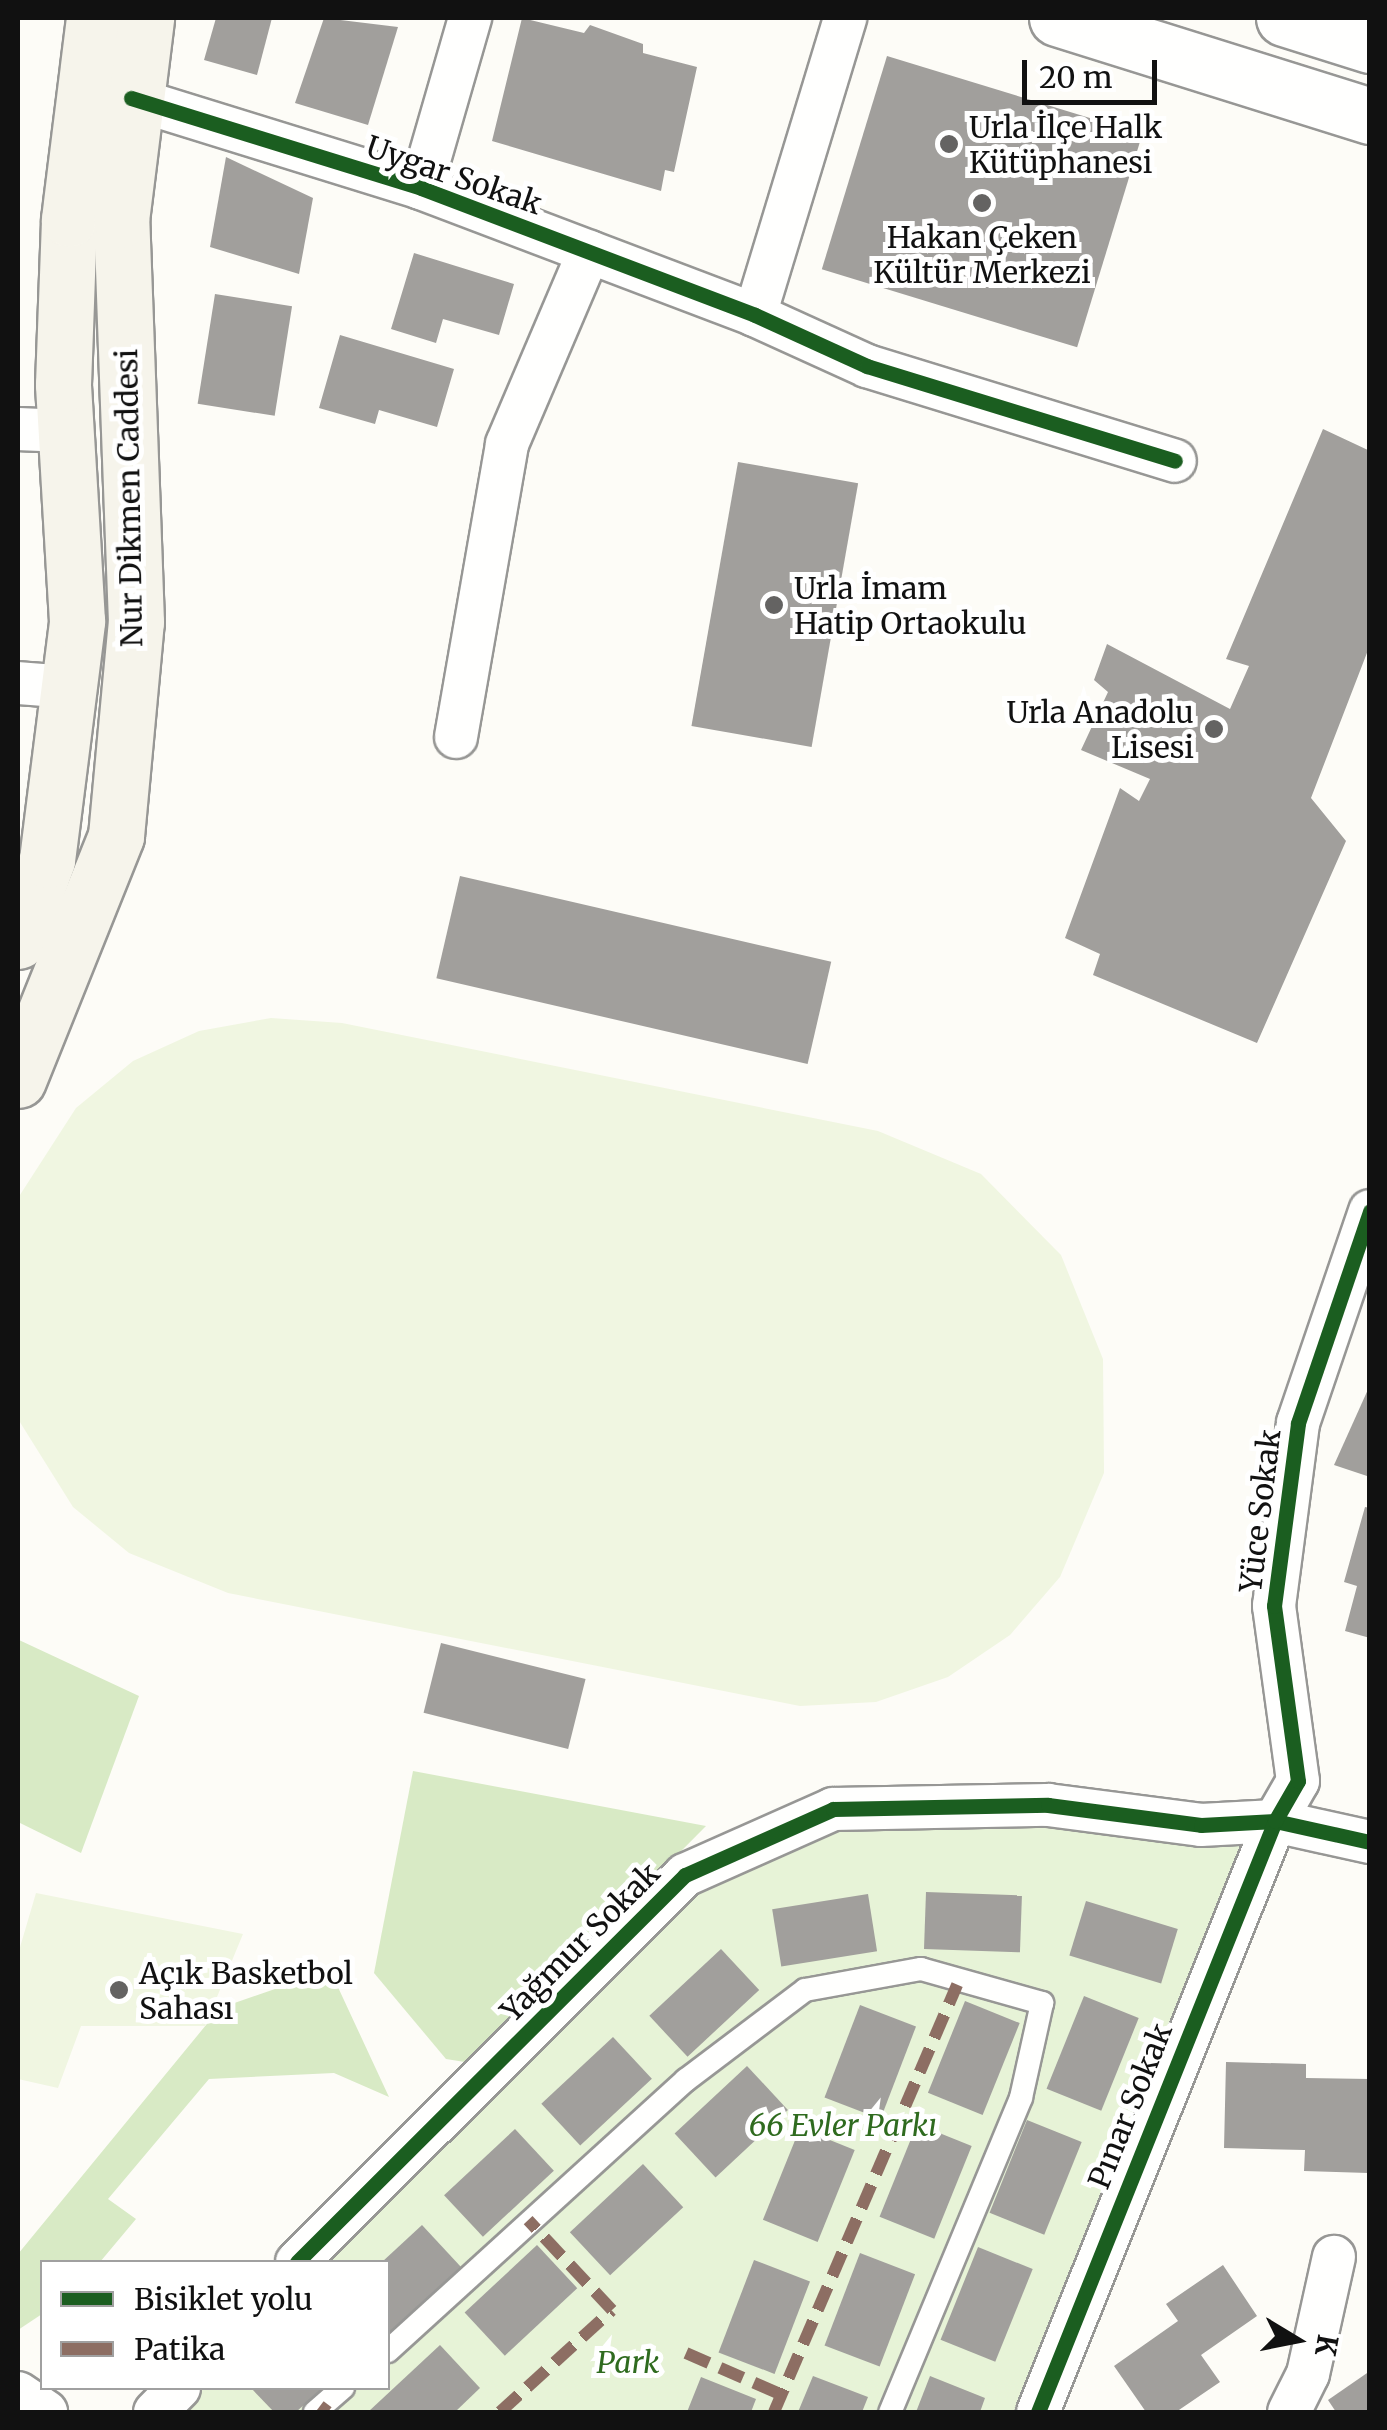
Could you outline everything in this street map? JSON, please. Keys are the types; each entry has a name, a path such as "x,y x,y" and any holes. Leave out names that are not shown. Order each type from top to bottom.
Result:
{"main road":[{"name":"Nur Dikmen Caddesi","path":"18,942 47,860 43,685 76,621 40,430 94,18"},
{"name":"Nur Dikmen Caddesi","path":"18,1080 116,836 136,622 121,220 131,98 146,18"}],"street":[{"path":"420,188 470,18"},
{"path":"756,315 845,18"},
{"path":"1057,18 1370,116"},
{"path":"1284,18 1370,44"},
{"name":"Uygar Sokak","path":"131,98 420,188 756,315 867,366 1175,461"},
{"path":"456,738 507,444 589,252"},
{"name":"Yüce Sokak","path":"1275,1821 1298,1781 1274,1606 1298,1424 1370,1211"},
{"name":"Yağmur Sokak","path":"298,2260 686,1875 833,1809 1048,1804 1201,1825 1275,1821 1370,1842"},
{"name":"Pınar Sokak","path":"1038,2412 1275,1821"},
{"path":"1289,2412 1308,2374 1334,2257"},
{"path":"155,2412 177,2390"},
{"path":"18,2392 46,2412"}],"lane":[{"path":"390,2349 686,2080 806,1990 921,1969 1042,2004 1021,2098 890,2412"},
{"path":"314,2412 341,2390"}],"green space":[{"path":"271,1018 342,1023 878,1131 981,1174 1061,1255 1103,1359 1104,1473 1060,1577 1010,1635 948,1677 876,1702 800,1706 228,1593 129,1553 73,1507 18,1419 18,1198 76,1108 133,1061 199,1031"},
{"path":"19,1640 139,1696 81,1853 18,1822"},
{"path":"413,1771 706,1826 471,2063 446,2059 374,1973"},
{"name":"66 Evler Parkı","path":"833,1809 1275,1821 1038,2412 155,2412 177,2390 390,2390 390,2260 299,2260 685,1875"},
{"name":"Açık Basketbol Sahası","path":"36,1893 243,1934 205,2026 81,2026 58,2088 18,2079 18,1954"},
{"path":"330,1970 389,2097 334,2073 209,2079 108,2199 136,2219 102,2260 40,2260 40,2315 18,2330 18,2254 220,2008"}],"building":[{"path":"216,18 272,18 257,75 204,60"},
{"path":"324,18 398,27 368,125 295,103"},
{"path":"522,18 584,33 590,25 643,44 643,53 697,67 674,172 665,170 661,191 492,141"},
{"name":"Hakan Çeken Kültür Merkezi","path":"887,56 1142,134 1077,347 822,269"},
{"path":"226,157 313,198 299,274 210,247"},
{"path":"414,253 514,284 499,335 443,319 436,343 391,329"},
{"path":"215,294 292,306 275,416 198,404"},
{"path":"340,335 454,369 437,427 379,410 375,424 319,408"},
{"name":"Urla Anadolu Lisesi","path":"1323,429 1370,451 1370,645 1311,798 1346,841 1257,1043 1093,975 1100,954 1065,938 1120,788 1139,801 1150,779 1081,750 1108,692 1094,680 1107,644 1230,709 1249,666 1226,659"},
{"name":"Urla İmam Hatip Ortaokulu","path":"738,462 858,483 812,747 691,726"},
{"path":"460,876 831,962 808,1064 436,978"},
{"path":"1370,1385 1370,1477 1334,1465"},
{"path":"1365,1507 1370,1508 1370,1638 1345,1631 1357,1586 1344,1582"},
{"path":"441,1643 586,1679 568,1749 424,1713"},
{"path":"926,1892 1022,1895 1020,1952 924,1949"},
{"path":"868,1894 877,1951 781,1966 772,1909"},
{"path":"1086,1901 1178,1929 1161,1984 1069,1956"},
{"path":"721,1949 759,1990 688,2057 649,2016"},
{"path":"1084,1996 1139,2018 1101,2111 1047,2089"},
{"path":"965,2001 1020,2023 983,2115 928,2093"},
{"path":"860,2005 916,2027 881,2119 825,2097"},
{"path":"613,2037 652,2079 580,2146 541,2104"},
{"path":"1226,2062 1306,2064 1306,2078 1370,2079 1368,2173 1304,2171 1305,2150 1224,2148"},
{"path":"747,2066 788,2110 716,2177 675,2134"},
{"path":"1027,2120 1082,2142 1044,2235 990,2213"},
{"path":"917,2124 972,2146 934,2239 880,2217"},
{"path":"800,2128 855,2150 818,2242 763,2220"},
{"path":"515,2129 554,2171 483,2237 444,2195"},
{"path":"643,2164 683,2207 610,2275 570,2232"},
{"path":"422,2225 461,2267 390,2333 390,2260 384,2260"},
{"path":"537,2245 577,2288 505,2356 465,2313"},
{"path":"978,2247 1033,2269 995,2362 941,2340"},
{"path":"860,2253 915,2274 880,2367 825,2345"},
{"path":"754,2260 810,2282 775,2374 719,2352"},
{"path":"1223,2265 1257,2316 1201,2355 1220,2382 1176,2412 1146,2412 1114,2366 1178,2321 1166,2304"},
{"path":"440,2345 480,2388 455,2412 368,2412"},
{"path":"1370,2371 1370,2412 1336,2412 1328,2400"},
{"path":"813,2376 868,2397 862,2412 798,2412"},
{"path":"930,2376 985,2398 980,2412 916,2412"},
{"path":"701,2377 756,2399 751,2412 687,2412"},
{"path":"253,2390 321,2390 296,2412 274,2412"}],"marked path":[{"path":"774,2412 957,1984"},
{"path":"500,2412 612,2310 528,2220"},
{"path":"686,2353 782,2395"},
{"path":"320,2406 328,2412"}],"cycle path":[{"path":"131,98 421,188 755,315 867,366 1175,461"},
{"path":"1038,2412 1275,1821 1298,1781 1274,1606 1298,1423 1370,1211"},
{"path":"299,2260 685,1875 833,1809 1048,1805 1201,1825 1275,1821 1370,1842"}],"place":[{"name":"Urla İlçe Halk Kütüphanesi","path":"949,144"},
{"name":"Hakan Çeken Kültür Merkezi","path":"982,203"},
{"name":"Urla İmam Hatip Ortaokulu","path":"774,605"},
{"name":"Urla Anadolu Lisesi","path":"1214,729"},
{"name":"Açık Basketbol Sahası","path":"119,1990"}],"park label":[{"name":"Park","path":"628,2362"}]}
